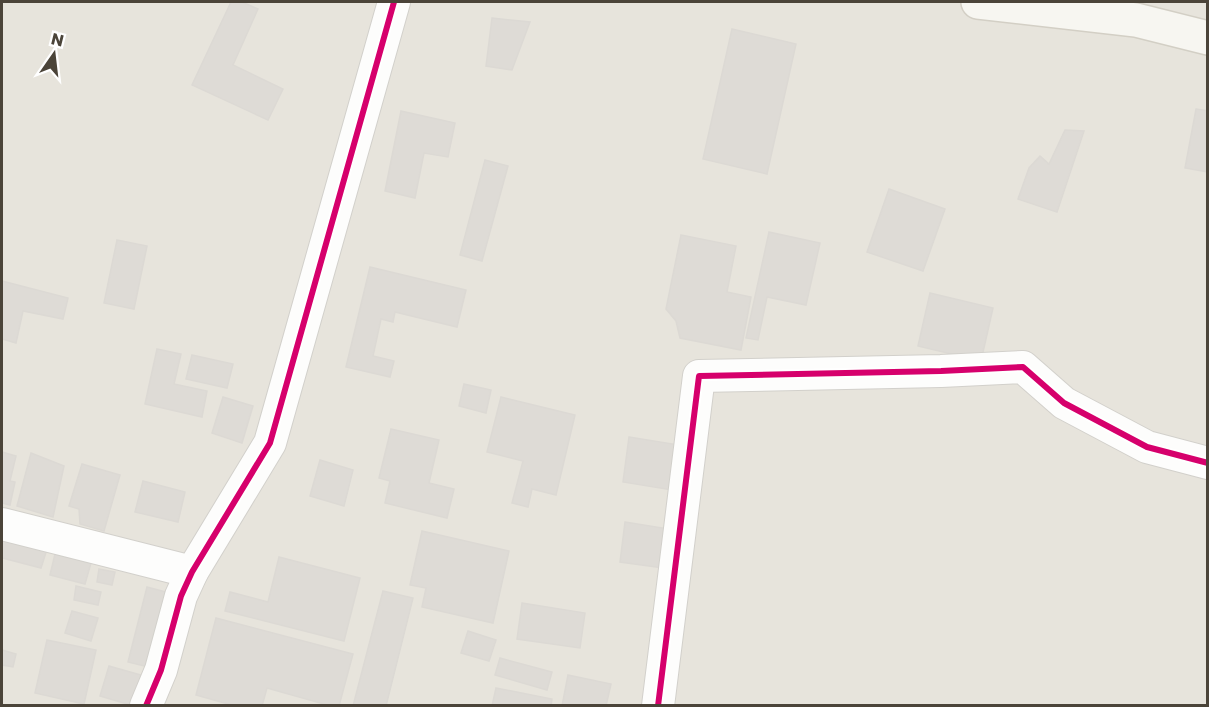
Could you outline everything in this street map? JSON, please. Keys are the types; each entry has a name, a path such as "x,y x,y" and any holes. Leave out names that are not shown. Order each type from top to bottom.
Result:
{"main road":[{"path":"978,2 1138,11 1208,38"}],"street":[{"path":"146,705 161,670 181,596 192,572 270,444 394,2"},
{"path":"658,705 699,376 1023,367 1064,403 1147,447 1208,463"},
{"path":"2,524 192,572"}],"shaded area":[{"path":"2,2 1207,2 1207,705 2,705"}],"building":[{"path":"231,2 242,2 258,9 233,65 283,89 268,120 192,85"},
{"path":"492,18 530,22 512,70 486,66"},
{"path":"732,29 796,44 767,174 703,159"},
{"path":"1196,109 1208,111 1208,172 1185,168"},
{"path":"401,111 455,123 448,157 424,153 415,198 385,191"},
{"path":"1065,130 1084,131 1057,212 1018,199 1029,168 1040,156 1049,164"},
{"path":"485,160 508,166 482,261 460,255"},
{"path":"889,189 945,209 923,271 867,252"},
{"path":"769,232 820,243 806,305 767,297 758,340 746,338"},
{"path":"681,235 736,246 727,292 751,297 741,350 680,338 676,321 666,309"},
{"path":"117,240 147,246 134,309 104,303"},
{"path":"370,267 466,290 457,327 395,312 393,322 381,319 373,356 394,361 390,377 346,367"},
{"path":"2,281 68,298 63,319 23,311 16,343 2,339"},
{"path":"930,293 993,308 981,361 918,346"},
{"path":"157,349 181,354 174,384 207,391 202,417 145,404"},
{"path":"192,355 233,364 227,388 186,379"},
{"path":"464,384 491,390 486,413 459,406"},
{"path":"223,397 253,406 242,443 212,433"},
{"path":"501,397 575,415 556,495 532,489 528,507 512,503 523,461 487,452"},
{"path":"391,429 439,440 429,483 454,489 447,518 385,503 390,481 379,478"},
{"path":"629,437 679,445 672,490 623,482"},
{"path":"2,452 16,456 10,481 15,482 10,505 2,503"},
{"path":"31,453 64,466 53,517 17,506"},
{"path":"320,460 353,470 344,506 310,496"},
{"path":"82,464 120,475 104,531 80,524 79,509 69,506"},
{"path":"143,481 185,492 178,522 135,512"},
{"path":"625,522 669,529 663,568 620,562"},
{"path":"422,531 509,551 493,623 422,607 426,588 410,585"},
{"path":"2,533 48,546 41,568 2,558"},
{"path":"55,554 91,563 85,584 50,575"},
{"path":"279,557 360,578 344,641 225,611 230,592 268,602"},
{"path":"99,569 115,572 112,585 97,582"},
{"path":"76,586 101,592 98,605 74,600"},
{"path":"147,587 181,596 161,670 128,662"},
{"path":"383,591 413,598 386,706 353,706"},
{"path":"522,603 585,613 580,648 517,639"},
{"path":"72,611 98,618 91,641 65,633"},
{"path":"216,618 353,654 339,706 331,706 267,688 262,706 235,706 196,695"},
{"path":"468,631 496,640 489,661 461,653"},
{"path":"47,640 96,650 84,704 35,693"},
{"path":"2,650 16,654 13,667 2,665"},
{"path":"500,658 552,672 547,690 495,675"},
{"path":"109,666 148,677 134,706 100,696"},
{"path":"568,675 611,684 606,706 562,706"},
{"path":"496,688 552,699 551,706 492,706"}],"cycle path":[{"path":"146,706 161,670 181,596 192,572 270,443 394,2"},
{"path":"658,706 699,376 1023,367 1064,403 1147,447 1208,463"}]}
